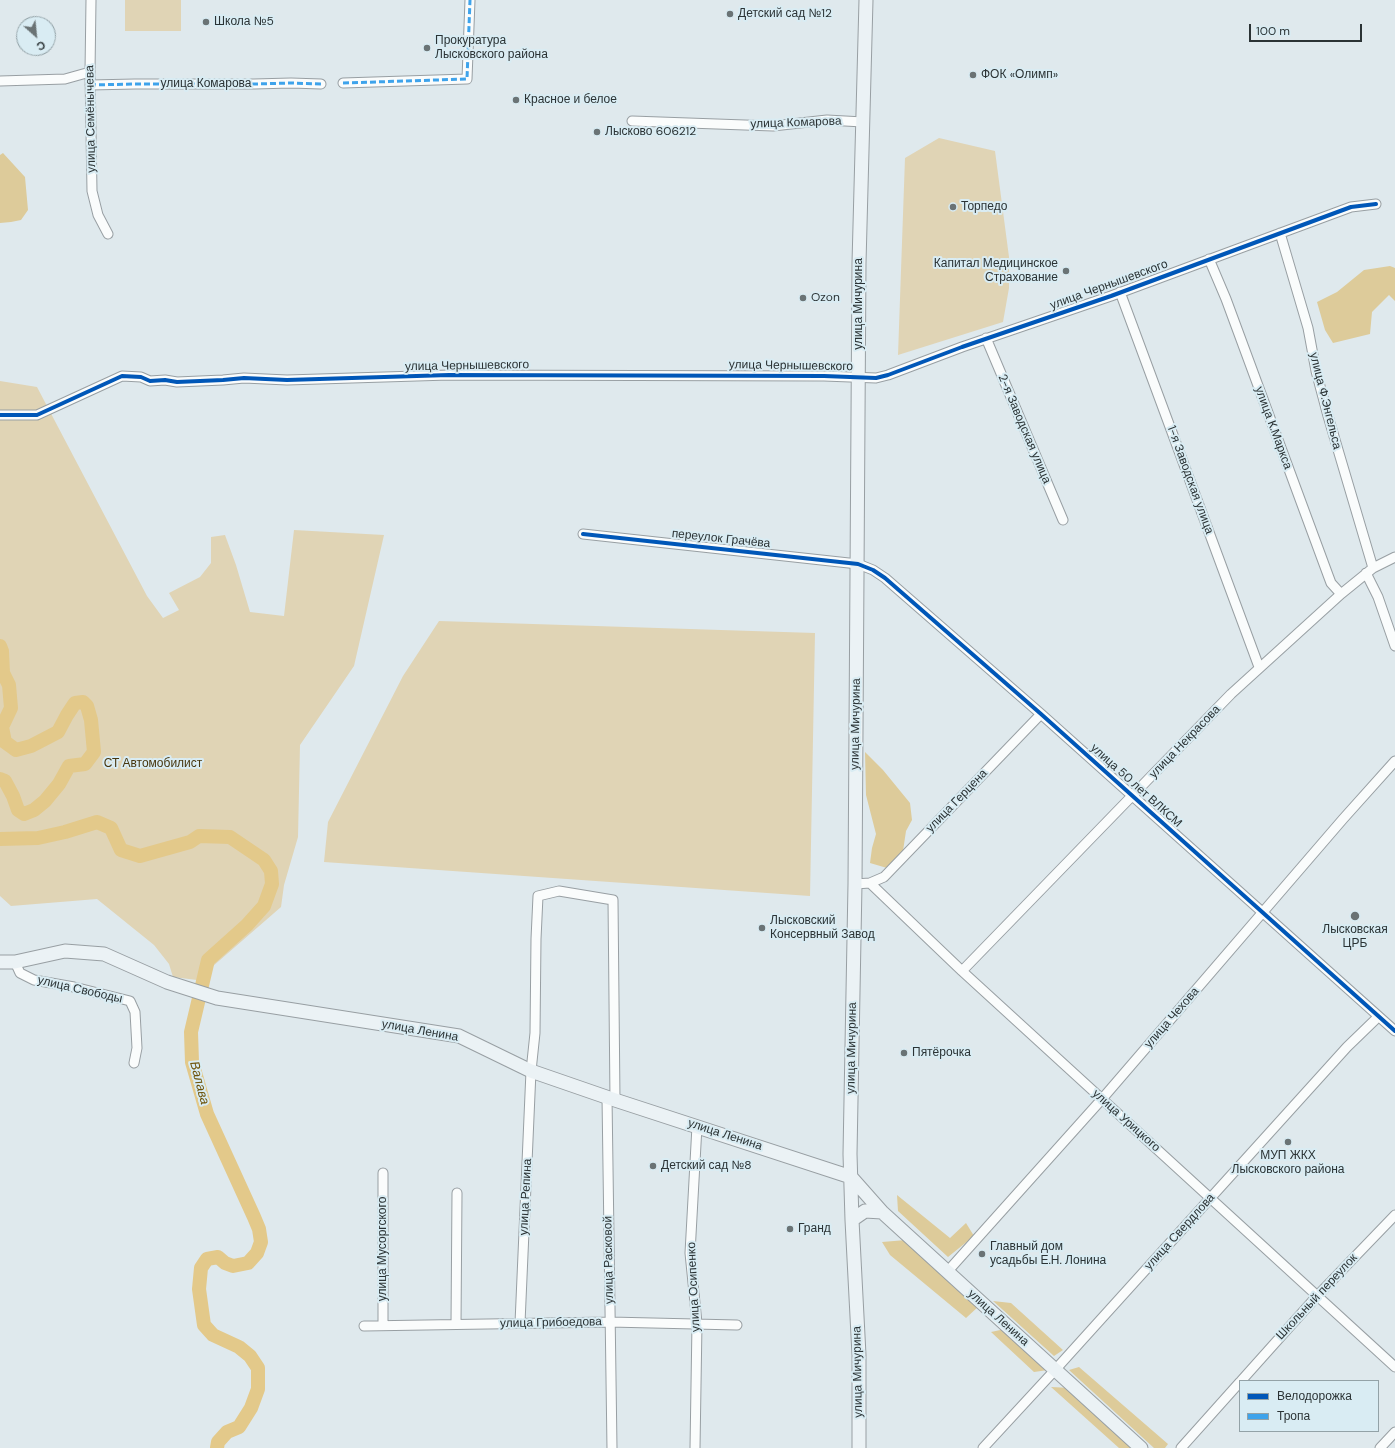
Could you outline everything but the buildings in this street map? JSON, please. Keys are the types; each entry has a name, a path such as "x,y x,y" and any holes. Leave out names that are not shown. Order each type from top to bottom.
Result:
{"main road":[{"name":"улица Мичурина","path":"859,1448 859,1355 850,1154 858,564 859,263 866,0"},
{"name":"улица Ленина","path":"15,962 65,951 104,954 167,982 217,998 459,1036 531,1070 851,1177 882,1212 1141,1448"},
{"path":"0,962 15,962"},
{"path":"852,1220 865,1212 882,1212"}],"street":[{"name":"улица Семёнычева","path":"91,0 90,85 92,191 98,214 108,234"},
{"path":"343,83 467,79 470,0"},
{"path":"0,81 64,79 90,72"},
{"name":"улица Комарова","path":"90,85 321,84"},
{"name":"улица Комарова","path":"632,121 773,126 827,120 863,122"},
{"name":"улица Чернышевского","path":"0,415 37,415 122,376 141,377 150,381 165,380 177,382 244,378 287,380 449,375 816,376 876,378 1120,292 1351,207 1376,204"},
{"name":"улица Ф.Энгельса","path":"1280,233 1308,328 1316,371 1369,571 1395,646"},
{"name":"улица К.Маркса","path":"1209,259 1226,299 1331,583 1341,594"},
{"name":"1-я Заводская улица","path":"1120,292 1259,667"},
{"name":"2-я Заводская улица","path":"986,338 1062,520"},
{"name":"переулок Грачёва","path":"583,534 858,564"},
{"name":"улица Некрасова","path":"962,971 1132,795 1259,667 1369,571 1395,557"},
{"name":"улица 50 лет ВЛКСМ","path":"858,564 873,570 885,578 1041,714 1395,1031"},
{"name":"улица Герцена","path":"870,883 884,877 1041,714"},
{"name":"улица Чехова","path":"947,1272 1102,1100 1343,819 1395,761"},
{"path":"854,884 870,883"},
{"name":"улица Урицкого","path":"870,883 962,971 1395,1367"},
{"name":"улица Репина","path":"520,1323 531,1070 535,1033 538,896 559,891 613,900"},
{"name":"улица Расковой","path":"612,1448 610,1322 613,900"},
{"name":"улица Свободы","path":"15,962 20,973 34,980 74,987 130,1001 135,1012 137,1048 134,1063"},
{"name":"улица Свердлова","path":"983,1448 1347,1047 1378,1016"},
{"name":"улица Осипенко","path":"695,1448 697,1323 690,1253 697,1126"},
{"name":"улица Мусоргского","path":"383,1173 383,1325"},
{"path":"456,1324 457,1192"},
{"name":"Школьный переулок","path":"1242,1380 1317,1296 1395,1215"},
{"name":"улица Грибоедова","path":"364,1326 610,1322 737,1325"},
{"name":"Школьный переулок","path":"1181,1448 1239,1383"},
{"path":"1380,1448 1395,1432"}],"green space":[{"path":"125,0 181,0 181,31 125,31"},
{"name":"Торпедо","path":"939,138 995,151 1009,257 1009,288 1003,322 898,355 905,158"},
{"name":"СТ Автомобилист","path":"0,381 37,387 147,596 163,618 179,610 169,593 200,577 211,563 211,537 225,535 250,612 284,616 294,530 384,535 354,666 300,745 298,837 284,885 281,907 197,980 173,977 169,964 154,945 97,899 11,906 0,896"},
{"path":"439,621 815,633 810,896 324,862 328,822 403,676"}],"shaded area":[{"path":"3,153 25,177 28,210 21,220 0,223 0,155"},
{"path":"1390,266 1395,268 1395,301 1389,295 1372,312 1370,334 1333,343 1325,330 1317,302 1337,292 1364,270"},
{"path":"865,752 883,770 910,803 912,820 906,831 903,851 887,868 870,863 876,834 866,795"},
{"path":"897,1195 950,1238 966,1223 974,1236 948,1257 898,1211"},
{"path":"906,1240 979,1306 966,1318 890,1255 882,1242"},
{"path":"993,1301 1011,1303 1063,1350 1054,1356"},
{"path":"1005,1329 1048,1370 1034,1372 991,1332"},
{"path":"1079,1367 1168,1444 1165,1448 1154,1448 1069,1370"},
{"path":"1051,1387 1071,1388 1134,1448 1119,1448"}],"waterway":[{"name":"Валава","path":"0,646 2,651 3,673 9,685 11,708 2,727 5,742 16,750 31,746 58,732 75,703 83,702 87,706 91,720 94,752 85,764 69,766 59,784 45,801 34,810 24,814 18,810 5,781 0,779"},
{"name":"Валава","path":"0,839 38,838 65,832 97,822 111,828 121,850 140,856 190,842 199,836 230,837 264,860 271,871 272,884 264,906 247,925 208,960 191,1032 192,1062 207,1114 254,1217 259,1229 261,1242 257,1253 248,1263 233,1266 225,1263 218,1257 207,1259 201,1268 199,1289 204,1325 213,1335 239,1347 250,1356 258,1368 258,1389 251,1408 239,1427 227,1432 218,1442 217,1448"}],"marked path":[{"path":"343,83 467,79 470,0"},
{"path":"90,85 321,84"}],"cycle path":[{"path":"0,415 37,415 122,376 141,377 150,381 165,380 177,382 244,378 287,380 449,375 824,376 876,378 1111,296 1351,207 1376,204"},
{"path":"583,534 858,564 873,570 885,578 1041,714 1395,1031"}],"place":[{"name":"Детский сад №12","path":"730,14"},
{"name":"Школа №5","path":"206,22"},
{"name":"Прокуратура Лысковского района","path":"427,48"},
{"name":"ФОК «Олимп»","path":"973,75"},
{"name":"Красное и белое","path":"516,100"},
{"name":"Лысково 606212","path":"597,132"},
{"name":"Торпедо","path":"953,207"},
{"name":"Капитал Медицинское Страхование","path":"1066,271"},
{"name":"Ozon","path":"803,298"},
{"name":"Лысковская ЦРБ","path":"1355,916"},
{"name":"Лысковский Консервный Завод","path":"762,928"},
{"name":"Пятёрочка","path":"904,1053"},
{"name":"МУП ЖКХ Лысковского района","path":"1288,1142"},
{"name":"Детский сад №8","path":"653,1166"},
{"name":"Гранд","path":"790,1229"},
{"name":"Главный дом усадьбы Е.Н. Лонина","path":"982,1254"}]}
